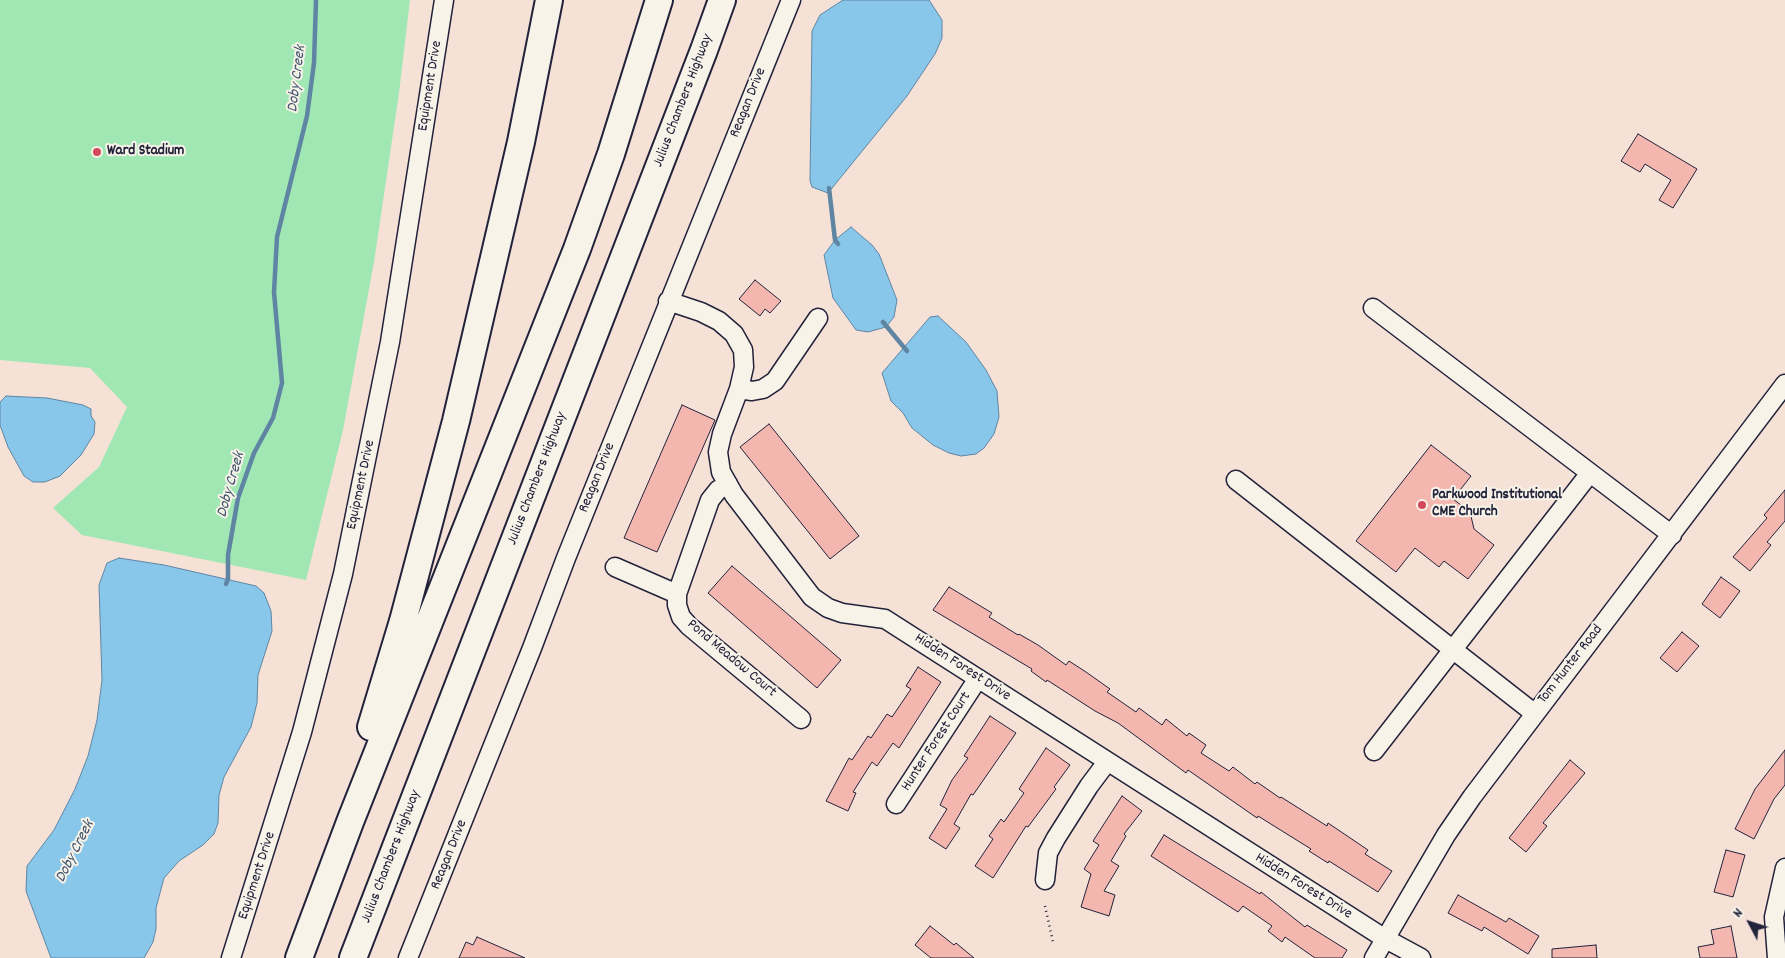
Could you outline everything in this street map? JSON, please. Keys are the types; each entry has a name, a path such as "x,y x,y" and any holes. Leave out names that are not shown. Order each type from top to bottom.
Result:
{"highway":[{"path":"308,932 403,621 456,422 521,142 549,0"},
{"path":"299,958 353,812 577,249 611,154 659,0"},
{"name":"Julius Chambers Highway","path":"354,958 452,700 583,367 722,0"}],"street":[{"name":"Equipment Drive","path":"231,958 302,732 343,574 390,342 444,0"},
{"name":"Reagan Drive","path":"408,958 668,301 791,0"},
{"name":"Hidden Forest Drive","path":"668,301 701,312 720,321 734,334 743,350 744,367 739,389 722,434 718,452 721,472 812,597 828,608 842,613 885,618 977,680 1384,938 1421,958"},
{"path":"1373,308 1672,534"},
{"path":"739,389 752,391 763,389 775,381 818,318"},
{"name":"Tom Hunter Road","path":"1374,958 1446,835 1534,713 1785,384"},
{"path":"1374,751 1590,473"},
{"path":"1236,480 1534,713"},
{"path":"615,567 677,594 710,500 718,490 728,484"},
{"name":"Pond Meadow Court","path":"677,594 677,605 681,616 689,626 802,719"},
{"name":"Hunter Forest Court","path":"896,804 977,680"},
{"path":"1045,880 1048,853 1089,786 1107,762"},
{"path":"1777,958 1774,917 1785,868"}],"path":[{"path":"1045,907 1052,941"}],"green space":[{"path":"0,0 410,0 399,93 374,262 343,430 306,580 82,535 53,508 99,467 127,407 90,368 0,360"}],"water":[{"path":"843,0 929,0 942,20 942,38 935,54 907,96 828,193 812,187 810,181 812,31 820,15"},
{"path":"851,227 872,245 879,254 897,300 894,317 886,327 868,332 856,330 833,298 824,255 835,240"},
{"path":"938,316 966,342 986,370 997,391 999,417 994,434 984,448 976,454 961,456 949,453 933,445 912,428 903,413 891,401 882,373 930,317"},
{"path":"6,396 47,398 83,405 91,409 91,416 95,422 94,434 81,455 60,476 45,482 33,482 24,476 8,447 0,425 0,402"},
{"path":"119,558 164,565 256,586 264,593 271,611 272,631 258,675 257,703 251,727 224,777 219,795 218,823 214,834 203,845 179,861 164,878 156,908 156,929 153,942 144,958 51,958 26,891 27,866 54,830 75,789 88,756 97,720 102,680 99,585 107,563"}],"building":[{"path":"1638,134 1697,169 1673,208 1659,200 1671,180 1645,164 1640,172 1621,161"},
{"path":"755,280 781,301 770,313 765,309 760,316 739,299"},
{"path":"682,405 715,420 657,552 624,538"},
{"path":"769,424 859,536 830,559 740,447"},
{"name":"Parkwood Institutional CME Church","path":"1431,445 1471,476 1453,499 1470,512 1474,529 1494,545 1468,579 1444,561 1439,567 1415,548 1396,572 1356,541"},
{"path":"1785,490 1785,521 1767,542 1771,545 1750,571 1733,557 1767,518 1764,515"},
{"path":"732,566 841,660 817,688 708,593"},
{"path":"1721,577 1740,591 1720,618 1702,604"},
{"path":"949,587 992,613 989,617 1038,645 1066,665 1069,661 1086,672 1110,689 1107,692 1136,712 1139,708 1162,725 1166,719 1187,736 1189,733 1206,745 1201,753 1229,771 1233,767 1255,784 1257,782 1327,826 1328,823 1368,850 1365,854 1392,871 1378,892 1329,861 1328,863 1309,851 1311,849 1258,816 1257,818 1188,770 1186,773 1118,723 1095,711 1047,680 1046,682 1031,671 1032,669 933,610"},
{"path":"1682,632 1699,646 1677,672 1660,658"},
{"path":"918,667 941,682 899,748 893,743 877,766 872,762 853,792 856,793 848,811 826,801 849,758 852,760 868,736 871,738 887,714 892,717 911,689 906,686"},
{"path":"990,716 1016,733 973,795 971,794 954,824 960,828 946,849 929,838 947,809 940,805 952,780 968,758 964,756"},
{"path":"1046,748 1070,765 1054,787 1056,789 1028,827 1026,826 993,878 975,866 993,839 989,836 1001,819 1004,822 1024,793 1019,789"},
{"path":"1785,750 1785,785 1774,799 1754,839 1735,829 1755,789"},
{"path":"1570,760 1585,773 1543,823 1547,826 1526,852 1509,838"},
{"path":"1122,796 1142,811 1124,834 1126,836 1111,861 1119,866 1104,891 1115,895 1109,916 1081,907 1091,874 1084,869 1099,845 1093,841"},
{"path":"1164,835 1260,894 1261,892 1305,927 1307,925 1347,950 1342,958 1315,958 1285,937 1282,942 1268,931 1272,926 1243,906 1238,912 1151,856"},
{"path":"1726,850 1745,855 1733,897 1714,892"},
{"path":"1458,895 1506,922 1509,918 1539,936 1528,954 1484,927 1482,931 1448,913"},
{"path":"930,926 954,945 956,943 974,958 931,958 915,945"},
{"path":"1731,926 1737,958 1700,958 1698,947 1714,944 1711,930"},
{"path":"477,937 525,958 459,958 466,942 473,945"},
{"path":"1596,945 1597,958 1552,958 1552,949"}],"waterway":[{"name":"Doby Creek","path":"226,584 228,579 228,555 238,498 254,453 273,418 282,383 274,292 277,237 307,116 314,63 316,0"},
{"path":"829,188 835,240 838,244"},
{"path":"883,322 907,351"}],"place":[{"name":"Ward Stadium","path":"97,152"},
{"name":"Parkwood Institutional CME Church","path":"1422,505"}]}
